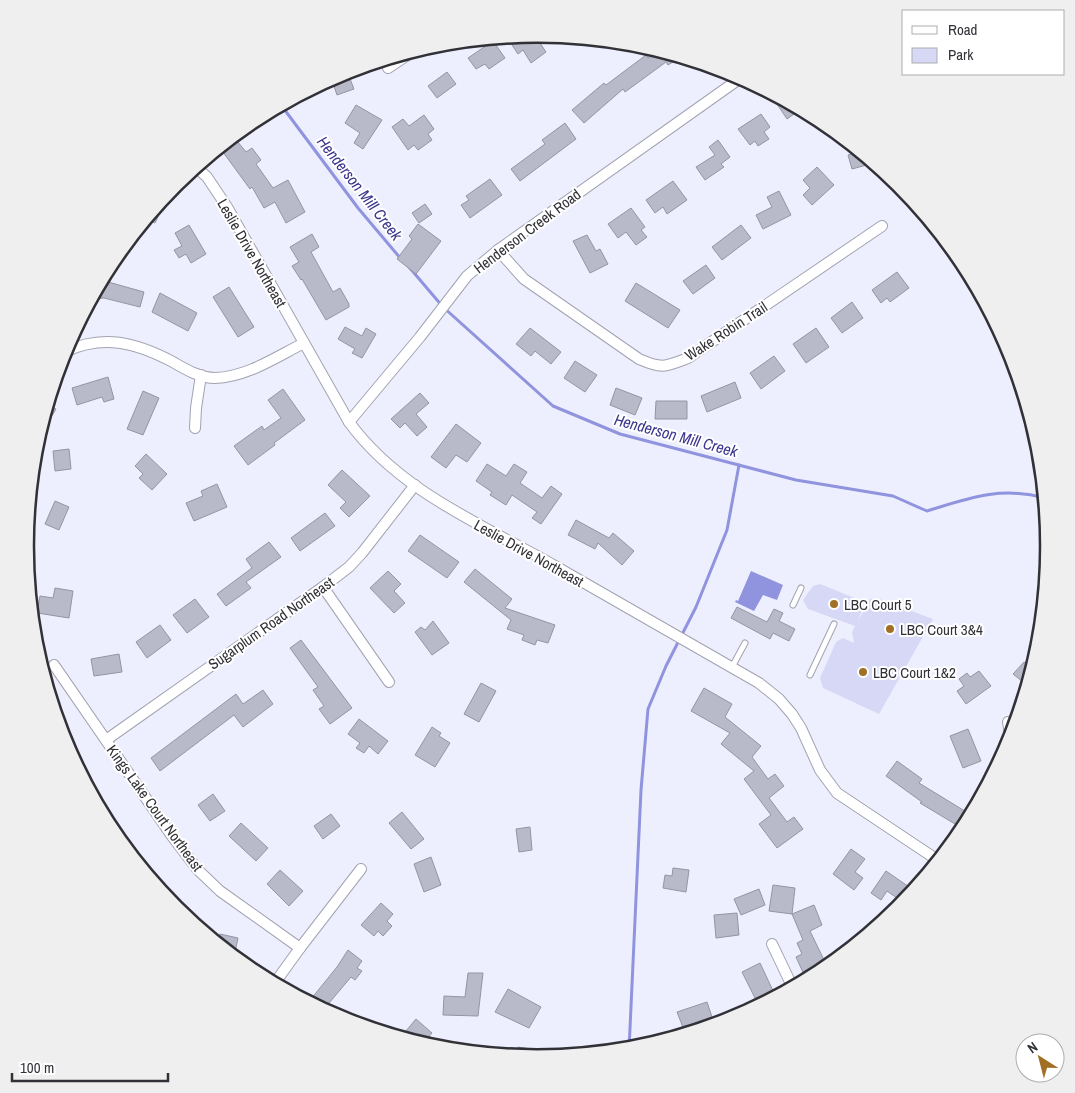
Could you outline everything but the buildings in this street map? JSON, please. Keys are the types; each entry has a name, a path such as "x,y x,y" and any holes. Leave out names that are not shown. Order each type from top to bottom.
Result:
{"street":[{"path":"388,68 395,64"},
{"name":"Henderson Creek Road","path":"348,422 420,337 467,276 498,250 734,83"},
{"name":"Leslie Drive Northeast","path":"201,172 207,177 227,207 348,422 361,439 379,456 415,485 470,521 553,565 759,683 792,714 801,728 820,770 837,793 934,857"},
{"name":"Wake Robin Trail","path":"498,250 524,279 639,359 654,366 666,367 688,358 882,226"},
{"path":"75,348 87,343 114,341 126,343 161,356 200,375 214,378 244,373 304,343"},
{"path":"194,428 200,375"},
{"name":"Sugarplum Road Northeast","path":"106,740 323,588 349,567 415,485"},
{"path":"323,588 389,682"},
{"name":"Kings Lake Court Northeast","path":"54,665 172,836 198,870 220,891 300,948"},
{"path":"278,978 361,869"},
{"path":"772,944 790,982"}],"lane":[{"path":"793,605 801,588"},
{"path":"810,675 834,624"},
{"path":"732,668 745,642"}],"green space":[{"path":"820,584 862,601 863,607 858,621 870,599 877,598 933,619 879,714 823,688 820,678 836,642 843,638 854,643 852,632 855,626 808,609 803,600 813,586"}],"water":[{"path":"751,571 783,585 777,600 763,595 754,611 735,602 736,600 738,601"}],"waterway":[{"name":"Henderson Mill Creek","path":"285,111 358,208 401,259"},
{"name":"Henderson Mill Creek","path":"409,267 443,307 553,406 620,434 796,480 893,496 927,511 971,498 999,493 1038,497"},
{"path":"629,1042 641,790 648,709 666,666 696,607 727,530 739,465"}],"place":[{"name":"LBC Court 5","path":"834,604"},
{"name":"LBC Court 3&4","path":"890,629"},
{"name":"LBC Court 1&2","path":"863,672"}]}
